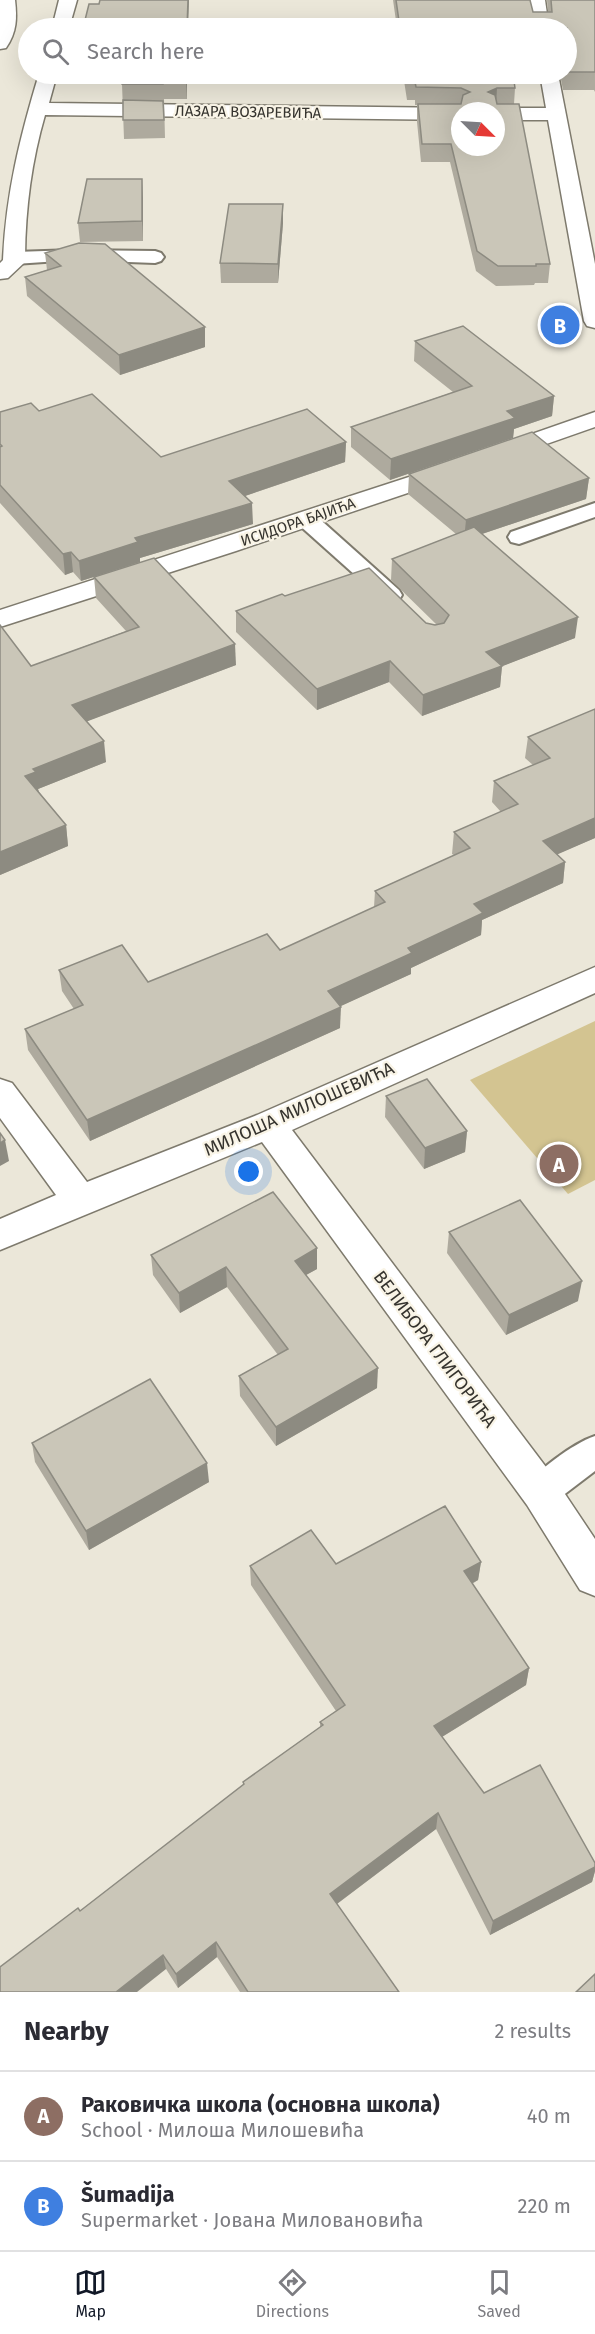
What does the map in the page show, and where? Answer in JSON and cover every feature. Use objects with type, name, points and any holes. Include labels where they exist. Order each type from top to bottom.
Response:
[{"type":"main road","points":[[0,44],[9,22],[6,0]]},
{"type":"main road","points":[[64,18],[68,0]]},
{"type":"main road","points":[[536,0],[539,18]]},
{"type":"main road","points":[[7,266],[28,141],[45,84]]},
{"type":"main road","points":[[551,84],[595,321]]},
{"type":"main road","name":"ЛАЗАРА ВОЗАРЕВИЋА","points":[[37,109],[451,114]]},
{"type":"main road","points":[[505,114],[556,114]]},
{"type":"main road","name":"ИСИДОРА БАЈИЋА","points":[[0,619],[306,519],[595,419]]},
{"type":"main road","name":"МИЛОША МИЛОШЕВИЋА","points":[[0,1235],[80,1200],[269,1125],[595,979]]},
{"type":"main road","points":[[0,1092],[80,1200]]},
{"type":"main road","name":"ВЕЛИБОРА ГЛИГОРИЋА","points":[[269,1125],[541,1492],[595,1576]]},
{"type":"lane","points":[[7,266],[95,255],[155,256]]},
{"type":"lane","points":[[519,537],[595,510]]},
{"type":"lane","points":[[306,519],[376,580],[409,613]]},
{"type":"lane","points":[[541,1492],[595,1451]]},
{"type":"shaded area","points":[[595,1021],[595,1180],[568,1194],[470,1080]]},
{"type":"building","points":[[100,0],[188,0],[187,18],[86,18],[89,4],[99,4]]},
{"type":"building","points":[[396,0],[530,0],[533,12],[552,12],[551,0],[595,0],[595,72],[577,72],[577,18],[399,18]]},
{"type":"building","points":[[415,84],[514,84],[515,88],[497,88],[488,92],[495,95],[497,102],[461,102],[463,95],[470,92],[461,88],[416,87]]},
{"type":"building","points":[[123,100],[163,101],[164,120],[123,120]]},
{"type":"building","points":[[418,104],[451,104],[451,144],[422,144]]},
{"type":"building","points":[[505,104],[519,104],[550,264],[498,266],[477,251],[454,156],[505,156]]},
{"type":"building","points":[[87,179],[142,179],[142,221],[78,223]]},
{"type":"building","points":[[229,204],[283,204],[278,264],[220,263]]},
{"type":"building","points":[[79,243],[105,244],[205,327],[119,355],[25,277],[61,266],[45,253]]},
{"type":"building","points":[[463,326],[554,396],[507,411],[515,418],[391,459],[351,427],[472,386],[415,341]]},
{"type":"building","points":[[92,394],[161,457],[307,409],[346,442],[229,481],[252,503],[135,538],[138,542],[79,561],[71,552],[63,554],[0,485],[0,447],[2,446],[0,444],[0,412],[31,403],[39,411]]},
{"type":"building","points":[[532,432],[589,478],[466,520],[409,474]]},
{"type":"building","points":[[474,527],[578,617],[486,652],[502,666],[423,695],[390,661],[317,689],[236,611],[282,594],[285,596],[369,568],[426,623],[435,625],[444,623],[449,615],[392,559]]},
{"type":"building","points":[[154,558],[235,644],[72,705],[104,741],[33,769],[36,772],[25,776],[66,825],[0,852],[0,625],[31,666],[139,627],[94,577]]},
{"type":"building","points":[[595,709],[595,818],[543,841],[565,862],[474,904],[483,913],[408,948],[412,953],[328,991],[341,1007],[87,1120],[25,1029],[83,1005],[59,970],[122,945],[148,982],[267,934],[280,950],[385,902],[375,891],[470,848],[454,832],[518,804],[494,781],[550,758],[528,737]]},
{"type":"building","points":[[427,1079],[467,1131],[425,1148],[386,1096]]},
{"type":"building","points":[[0,1133],[5,1140],[0,1143]]},
{"type":"building","points":[[273,1192],[317,1248],[295,1261],[378,1368],[276,1427],[239,1376],[288,1349],[226,1267],[179,1293],[151,1255]]},
{"type":"building","points":[[520,1200],[582,1281],[509,1315],[449,1232]]},
{"type":"building","points":[[150,1379],[207,1463],[86,1531],[32,1443]]},
{"type":"building","points":[[445,1506],[481,1562],[464,1571],[529,1668],[434,1726],[484,1793],[540,1765],[595,1863],[595,1867],[493,1921],[438,1813],[330,1894],[399,1992],[248,1992],[216,1942],[176,1974],[163,1955],[116,1992],[0,1992],[0,1967],[78,1908],[80,1911],[244,1784],[243,1782],[323,1725],[320,1722],[345,1705],[250,1566],[311,1530],[336,1564]]},
{"type":"building","points":[[595,1974],[595,1992],[576,1992]]},
{"type":"place","name":"Šumadija","points":[[560,325]]},
{"type":"place","name":"Раковичка школа (основна школа)","points":[[559,1164]]}]
